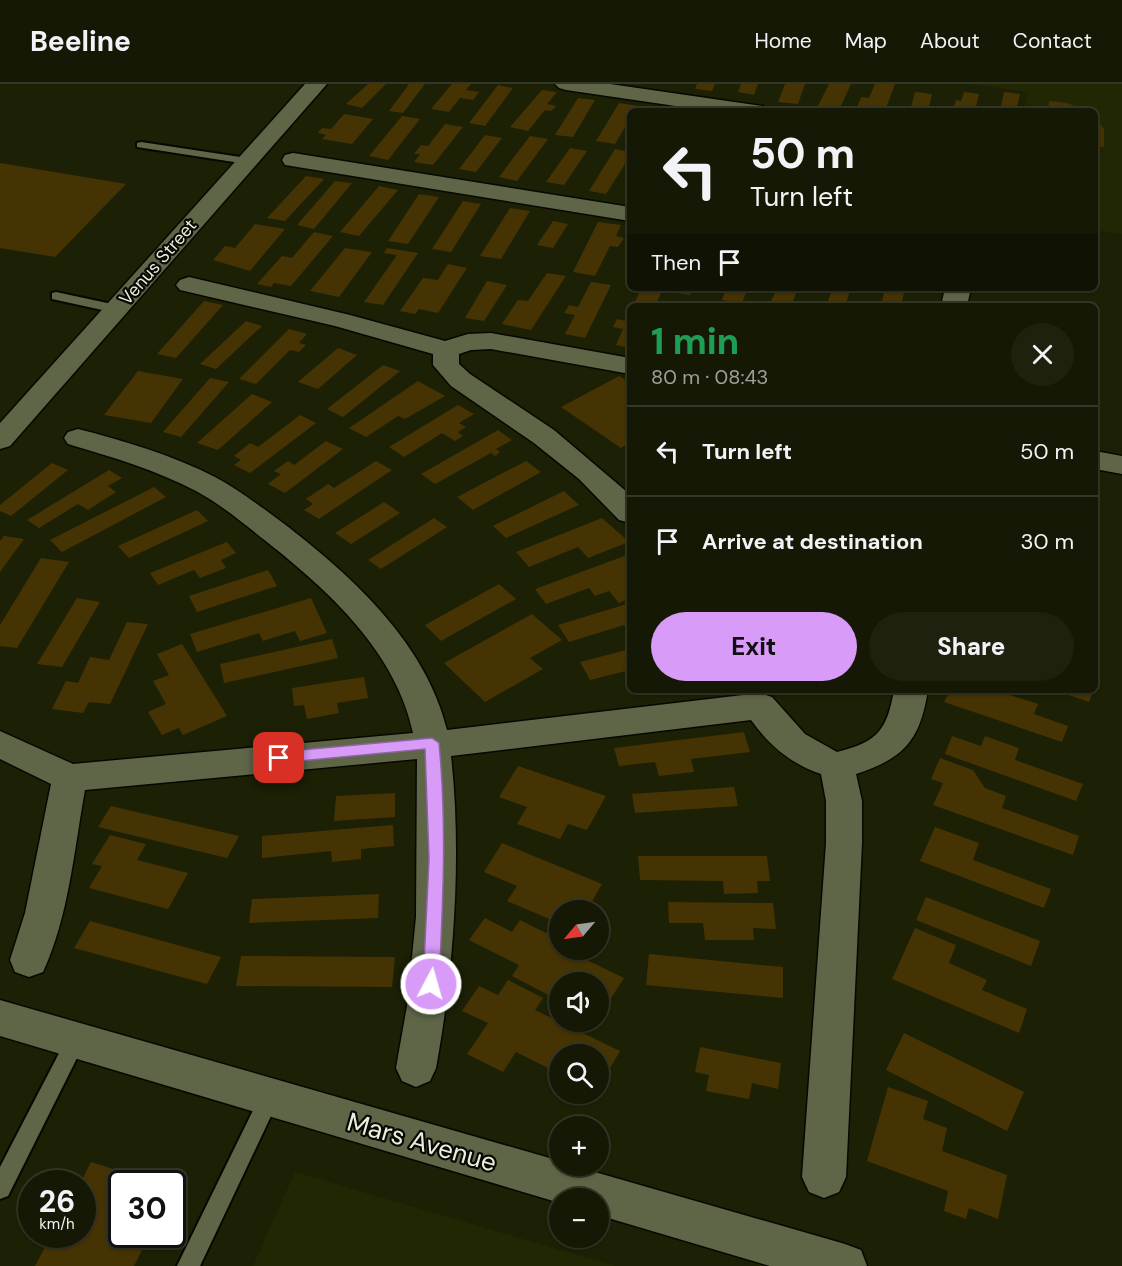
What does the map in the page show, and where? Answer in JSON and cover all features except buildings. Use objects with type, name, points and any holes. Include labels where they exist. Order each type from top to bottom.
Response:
[{"type":"street","name":"Venus Street","points":[[0,440],[316,84]]},
{"type":"street","points":[[566,84],[734,108]]},
{"type":"street","points":[[293,160],[627,214]]},
{"type":"street","points":[[189,285],[341,320],[447,350],[468,342],[491,341],[627,365]]},
{"type":"street","points":[[447,350],[446,365],[459,380],[520,419],[576,462],[627,510]]},
{"type":"street","points":[[78,438],[155,462],[207,485],[317,565],[362,612],[400,663],[421,706],[432,743],[436,785],[434,966],[416,1068]]},
{"type":"street","points":[[1098,461],[1122,465]]},
{"type":"street","points":[[0,744],[70,778],[432,743],[756,698],[783,736],[799,750],[818,760],[837,766],[860,760],[895,737],[904,725],[910,693]]},
{"type":"street","points":[[824,1177],[844,843],[844,801],[837,766]]},
{"type":"street","points":[[29,960],[52,879],[70,778]]},
{"type":"street","name":"Mars Avenue","points":[[0,1018],[845,1266]]},
{"type":"lane","points":[[141,145],[247,161]]},
{"type":"lane","points":[[56,296],[116,309]]},
{"type":"lane","points":[[0,1189],[76,1040]]},
{"type":"lane","points":[[188,1266],[270,1097]]},
{"type":"shaded area","points":[[970,84],[1122,84],[1122,234],[1098,230],[1098,108],[1025,108],[1028,92]]},
{"type":"shaded area","points":[[295,1172],[615,1266],[253,1266]]},
{"type":"route","points":[[279,758],[432,743],[436,785],[437,859],[434,966],[431,984]]}]
